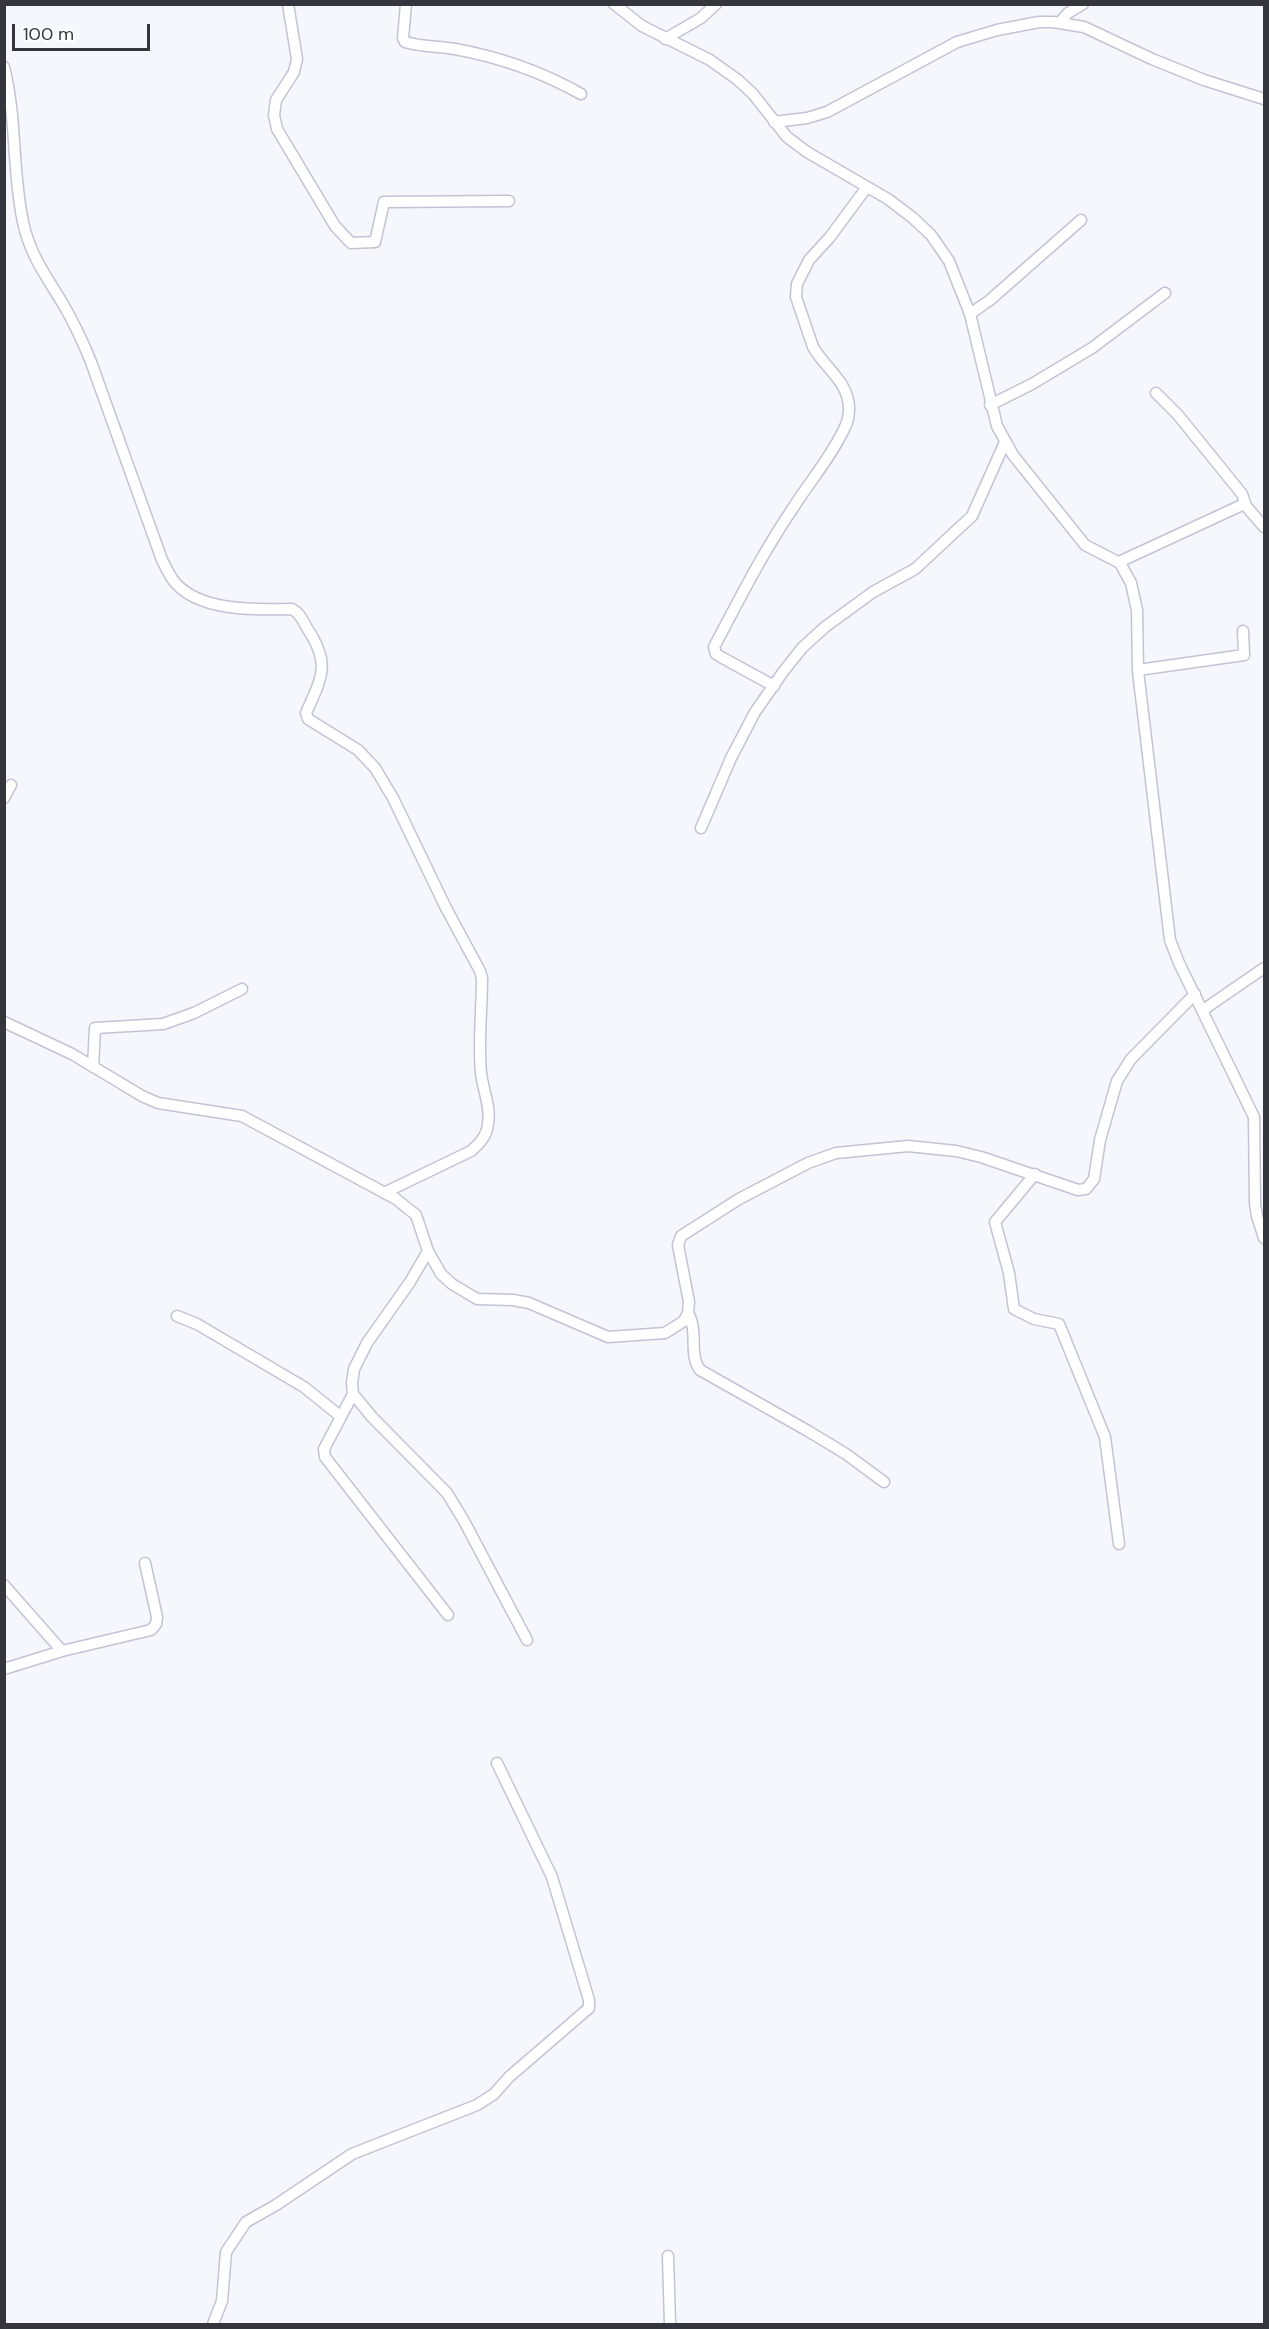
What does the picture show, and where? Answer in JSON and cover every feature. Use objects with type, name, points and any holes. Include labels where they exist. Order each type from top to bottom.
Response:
[{"type":"street","points":[[288,4],[297,59],[294,72],[276,100],[274,115],[277,129],[334,226],[351,243],[375,242],[384,202],[509,201]]},
{"type":"street","points":[[406,4],[405,42],[453,48],[486,56],[546,76],[581,94]]},
{"type":"street","points":[[614,4],[642,26],[710,60],[738,80],[753,94],[787,137],[807,152],[888,199],[913,218],[931,236],[949,261],[970,314],[990,405],[1005,442],[1085,544],[1119,562],[1131,583],[1137,610],[1138,670],[1170,940],[1260,1130],[1255,1204],[1264,1238]]},
{"type":"street","points":[[665,39],[700,18],[716,4]]},
{"type":"street","points":[[1060,22],[1068,13],[1083,4]]},
{"type":"street","points":[[774,122],[807,118],[827,112],[957,42],[1039,22],[1060,22],[1084,27],[1163,64],[1264,99]]},
{"type":"street","points":[[4,68],[23,223],[31,249],[40,271],[63,304],[81,338],[162,560],[174,582],[189,593],[207,601],[222,606],[245,609],[292,609],[297,612],[313,637],[322,659],[322,676],[306,713],[308,719],[358,750],[375,768],[393,798],[446,908],[480,971],[482,978],[479,1035],[481,1073],[489,1114],[487,1130],[480,1143],[471,1151],[384,1193]]},
{"type":"street","points":[[774,686],[716,654],[714,647],[781,527],[827,459],[847,424],[848,398],[835,374],[818,356],[813,347],[796,290],[801,273],[809,260],[830,237],[867,187]]},
{"type":"street","points":[[970,314],[990,300],[1081,220]]},
{"type":"street","points":[[990,405],[1032,384],[1092,348],[1165,293]]},
{"type":"street","points":[[1156,393],[1178,415],[1242,494],[1246,506],[1264,527]]},
{"type":"street","points":[[701,828],[755,712],[802,648],[825,627],[873,592],[915,570],[972,516],[1005,442]]},
{"type":"street","points":[[1119,562],[1242,505],[1246,506]]},
{"type":"street","points":[[1138,670],[1244,655],[1243,631]]},
{"type":"street","points":[[4,798],[11,785]]},
{"type":"street","points":[[1203,1010],[1264,968]]},
{"type":"street","points":[[93,1067],[95,1028],[163,1024],[194,1013],[242,990]]},
{"type":"street","points":[[4,1022],[72,1054],[141,1096],[158,1103],[242,1116],[402,1203],[416,1215],[428,1251],[441,1274],[452,1284],[477,1299],[529,1303],[608,1337],[665,1333],[684,1321],[688,1313],[689,1302],[678,1245],[681,1236],[739,1199],[808,1163],[836,1153],[908,1146],[964,1153],[1035,1174],[1078,1190],[1086,1189],[1094,1179],[1100,1140],[1117,1081],[1131,1059],[1195,994]]},
{"type":"street","points":[[1035,1174],[994,1222],[1009,1273],[1014,1309],[1034,1319],[1059,1324],[1104,1437],[1119,1544]]},
{"type":"street","points":[[428,1251],[410,1282],[367,1342],[354,1369],[353,1394],[372,1417],[447,1493],[527,1640]]},
{"type":"street","points":[[688,1313],[694,1324],[694,1360],[700,1370],[846,1454],[884,1482]]},
{"type":"street","points":[[177,1316],[197,1324],[303,1387],[340,1416]]},
{"type":"street","points":[[353,1394],[324,1449],[325,1457],[448,1615]]},
{"type":"street","points":[[4,1669],[62,1651],[151,1630],[157,1617],[145,1563]]},
{"type":"street","points":[[4,1585],[62,1651]]},
{"type":"street","points":[[213,2325],[222,2301],[226,2252],[246,2222],[276,2205],[352,2154],[477,2105],[494,2094],[509,2077],[589,2008],[589,2000],[552,1877],[497,1763]]},
{"type":"street","points":[[668,2256],[669,2325]]}]
